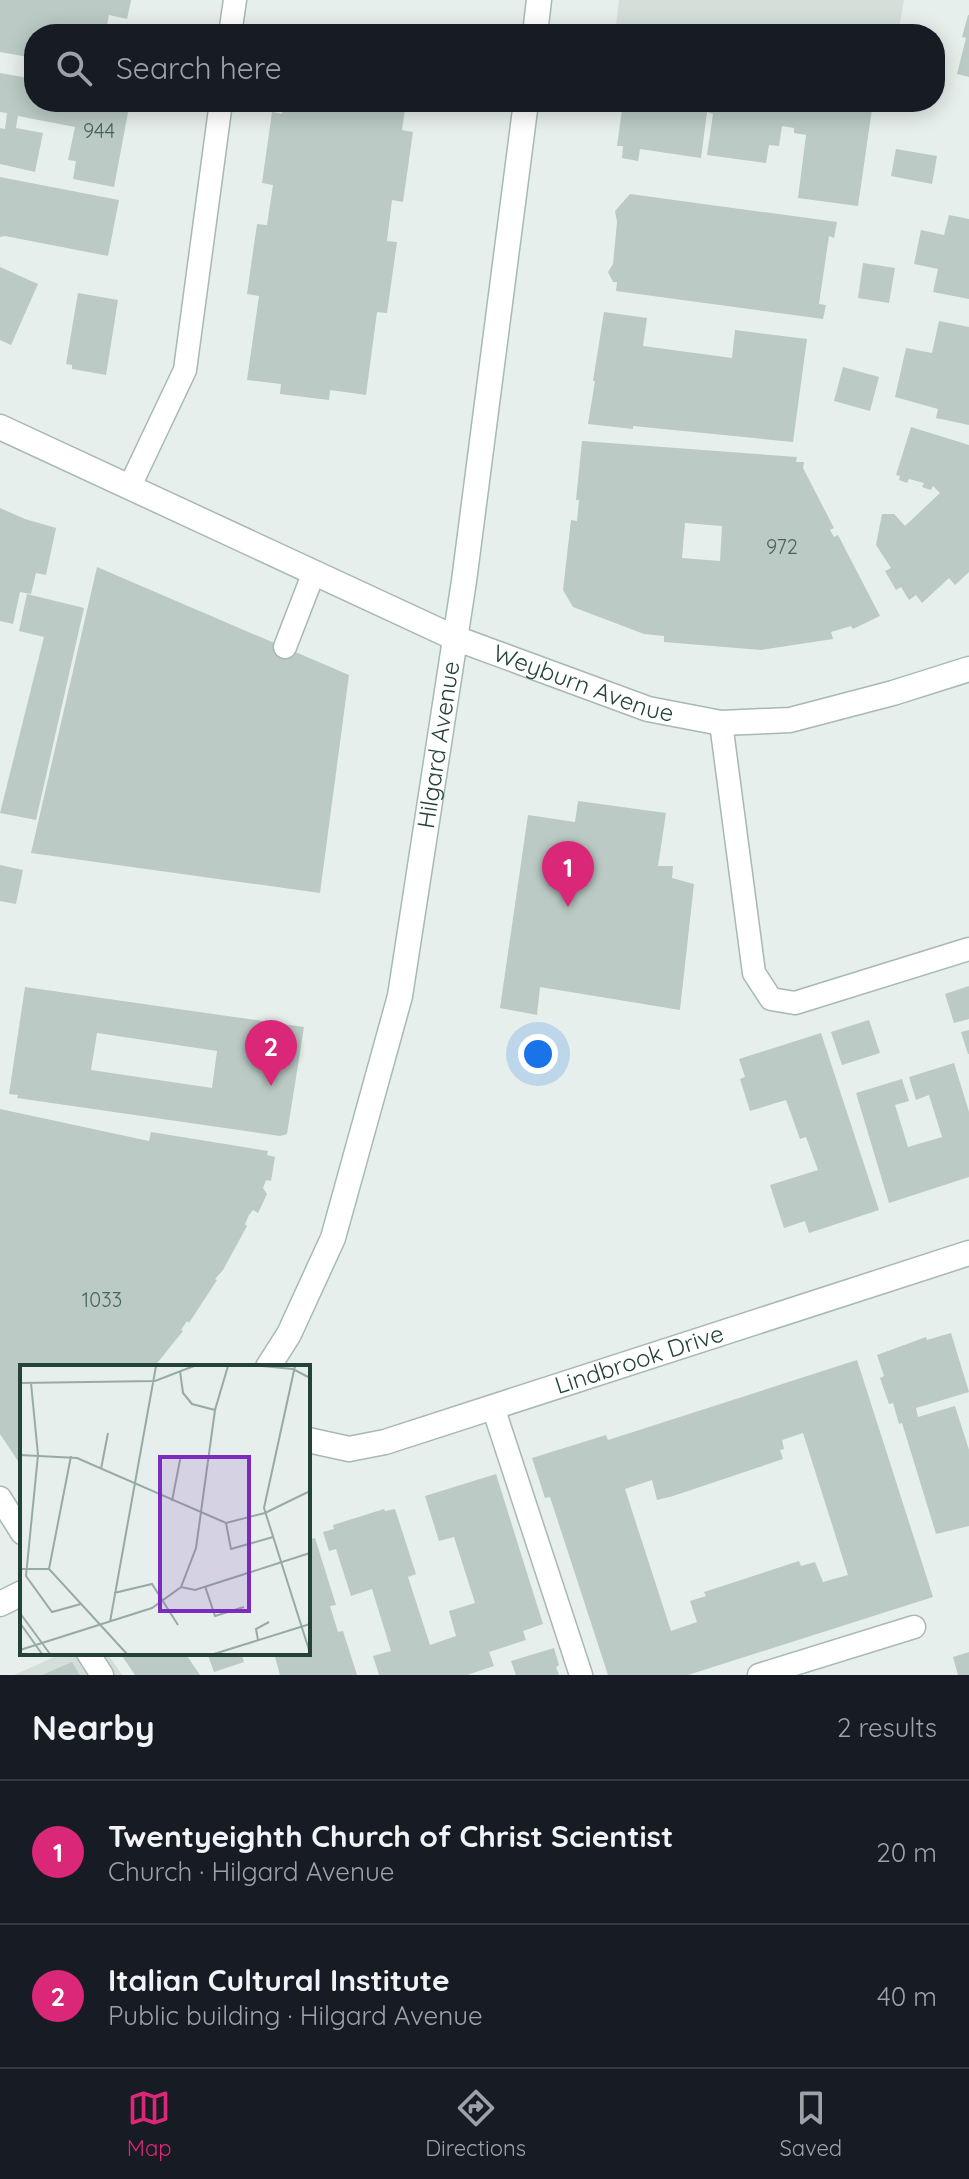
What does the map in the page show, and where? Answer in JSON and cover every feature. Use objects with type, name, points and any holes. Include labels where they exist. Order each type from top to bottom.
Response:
[{"type":"street","points":[[536,24],[539,0]]},
{"type":"street","name":"Hilgard Avenue","points":[[269,1365],[289,1334],[333,1238],[400,996],[455,638],[525,112]]},
{"type":"street","name":"Weyburn Avenue","points":[[0,427],[455,638],[648,709],[721,723],[790,720],[969,669]]},
{"type":"street","name":"Lindbrook Drive","points":[[310,1440],[349,1449],[385,1442],[969,1253]]},
{"type":"street","points":[[0,1604],[20,1594]]},
{"type":"lane","points":[[231,24],[235,0]]},
{"type":"lane","points":[[130,486],[185,370],[220,112]]},
{"type":"lane","points":[[285,647],[314,572]]},
{"type":"lane","points":[[721,723],[754,973],[771,999],[795,1003],[969,949]]},
{"type":"lane","points":[[493,1407],[581,1675]]},
{"type":"lane","points":[[0,1498],[20,1530]]},
{"type":"lane","points":[[759,1675],[914,1627]]},
{"type":"lane","points":[[89,1655],[102,1675]]},
{"type":"shaded area","points":[[619,0],[904,0],[900,24],[616,24]]},
{"type":"shaded area","points":[[59,1655],[108,1655],[122,1675],[14,1675]]},
{"type":"building","points":[[0,0],[131,0],[127,19],[109,15],[107,24],[24,24],[24,56],[0,52]]},
{"type":"building","points":[[969,15],[969,77],[957,74]]},
{"type":"building","points":[[0,73],[24,77],[24,112],[128,112],[114,187],[73,179],[76,161],[68,160],[75,127],[18,116],[16,128],[43,133],[35,172],[0,164],[0,128],[5,129],[7,113],[0,112]]},
{"type":"building","points":[[272,112],[405,112],[402,130],[413,132],[403,202],[392,200],[387,241],[397,242],[387,313],[377,312],[366,395],[330,390],[329,400],[280,394],[281,384],[247,380],[259,296],[247,294],[257,224],[267,225],[273,185],[262,183]]},
{"type":"building","points":[[622,112],[707,112],[701,158],[640,149],[638,161],[622,158],[623,146],[617,146]]},
{"type":"building","points":[[707,112],[872,112],[858,206],[798,198],[806,135],[794,133],[794,128],[782,126],[779,146],[769,145],[766,163],[707,155],[713,114]]},
{"type":"building","points":[[896,149],[937,156],[932,184],[891,176]]},
{"type":"building","points":[[0,177],[119,200],[108,256],[0,237]]},
{"type":"building","points":[[630,194],[837,222],[834,238],[829,236],[819,304],[826,305],[823,319],[616,291],[617,282],[613,282],[608,272],[613,264],[617,222],[615,211]]},
{"type":"building","points":[[949,215],[969,219],[969,299],[933,292],[938,269],[914,264],[921,230],[944,235]]},
{"type":"building","points":[[863,263],[895,268],[889,303],[858,298]]},
{"type":"building","points":[[0,267],[38,284],[11,345],[0,340]]},
{"type":"building","points":[[78,293],[118,300],[106,375],[72,369],[72,365],[66,364]]},
{"type":"building","points":[[604,312],[647,318],[643,346],[732,358],[735,330],[807,339],[793,442],[588,424]]},
{"type":"building","points":[[939,321],[969,327],[969,425],[936,418],[938,409],[895,397],[906,348],[932,353]]},
{"type":"building","points":[[843,367],[879,377],[870,411],[834,401]]},
{"type":"building","points":[[911,427],[969,445],[969,572],[955,585],[949,578],[922,603],[916,595],[909,600],[901,587],[896,590],[885,571],[891,568],[876,545],[882,514],[894,514],[905,526],[940,493],[933,486],[931,490],[922,487],[924,483],[909,479],[907,483],[896,475]]},
{"type":"building","points":[[582,441],[797,457],[796,462],[804,462],[803,468],[834,528],[830,530],[834,537],[838,535],[880,616],[853,629],[851,626],[831,632],[833,639],[761,650],[664,642],[664,636],[644,634],[573,607],[563,590],[571,520],[577,521],[579,500],[576,500]],"holes":[[[685,523],[722,526],[720,561],[682,558]]]},
{"type":"building","points":[[0,508],[56,528],[46,575],[36,573],[31,594],[20,592],[13,624],[0,621]]},
{"type":"building","points":[[97,567],[349,675],[320,893],[31,853]]},
{"type":"building","points":[[27,594],[84,608],[36,820],[0,813],[44,637],[19,631]]},
{"type":"building","points":[[578,801],[666,813],[658,866],[673,866],[672,878],[694,884],[680,1010],[540,987],[537,1015],[500,1008],[528,815],[575,822]]},
{"type":"building","points":[[0,865],[23,870],[16,904],[0,901]]},
{"type":"building","points":[[969,986],[969,1019],[954,1023],[945,994]]},
{"type":"building","points":[[25,987],[304,1027],[287,1134],[280,1136],[17,1098],[18,1095],[9,1094]],"holes":[[[97,1033],[217,1051],[212,1088],[91,1070]]]},
{"type":"building","points":[[869,1020],[880,1053],[842,1065],[831,1032]]},
{"type":"building","points":[[969,1030],[969,1054],[968,1054],[961,1032]]},
{"type":"building","points":[[821,1033],[879,1210],[809,1233],[805,1221],[784,1228],[770,1185],[818,1170],[806,1137],[800,1139],[786,1100],[750,1111],[740,1079],[745,1077],[739,1059]]},
{"type":"building","points":[[954,1063],[969,1112],[969,1177],[889,1203],[856,1093],[902,1079],[909,1101],[895,1105],[908,1147],[942,1137],[929,1095],[916,1100],[909,1077]]},
{"type":"building","points":[[0,1109],[149,1141],[151,1132],[268,1151],[267,1155],[275,1157],[271,1181],[266,1180],[263,1188],[267,1194],[258,1213],[253,1210],[249,1215],[247,1226],[217,1280],[189,1323],[187,1321],[183,1331],[156,1365],[20,1365],[20,1464],[0,1434]]},
{"type":"building","points":[[951,1333],[969,1392],[916,1408],[918,1417],[955,1406],[969,1450],[969,1526],[936,1534],[902,1423],[899,1424],[893,1403],[889,1404],[880,1378],[884,1376],[877,1355],[926,1337],[927,1340]]},
{"type":"building","points":[[857,1360],[933,1597],[688,1675],[608,1675],[550,1497],[545,1498],[532,1458],[606,1435],[608,1440]],"holes":[[[803,1433],[848,1575],[823,1582],[815,1562],[801,1566],[799,1561],[704,1592],[706,1596],[690,1601],[697,1622],[671,1631],[625,1489],[652,1480],[657,1500],[673,1496],[783,1459],[780,1450],[784,1449],[782,1440]]]},
{"type":"building","points":[[496,1474],[543,1624],[523,1631],[526,1640],[489,1652],[494,1666],[467,1675],[379,1675],[373,1656],[391,1651],[372,1589],[351,1596],[336,1549],[329,1551],[323,1532],[334,1529],[333,1525],[384,1509],[395,1509],[416,1574],[408,1577],[430,1645],[456,1636],[449,1611],[475,1603],[454,1537],[439,1541],[425,1496]]},
{"type":"building","points":[[310,1536],[315,1538],[336,1605],[330,1606],[338,1632],[343,1631],[357,1675],[280,1675],[275,1655],[310,1655]]},
{"type":"building","points":[[554,1648],[559,1675],[516,1675],[511,1661]]},
{"type":"building","points":[[969,1652],[969,1675],[958,1675],[953,1657]]},
{"type":"building","points":[[121,1655],[186,1655],[200,1675],[135,1675]]},
{"type":"building","points":[[208,1655],[242,1655],[244,1662],[214,1672]]},
{"type":"building","points":[[72,1662],[80,1675],[42,1675]]},
{"type":"place","name":"Twentyeighth Church of Christ Scientist","points":[[568,907]]},
{"type":"place","name":"Italian Cultural Institute","points":[[271,1086]]}]
